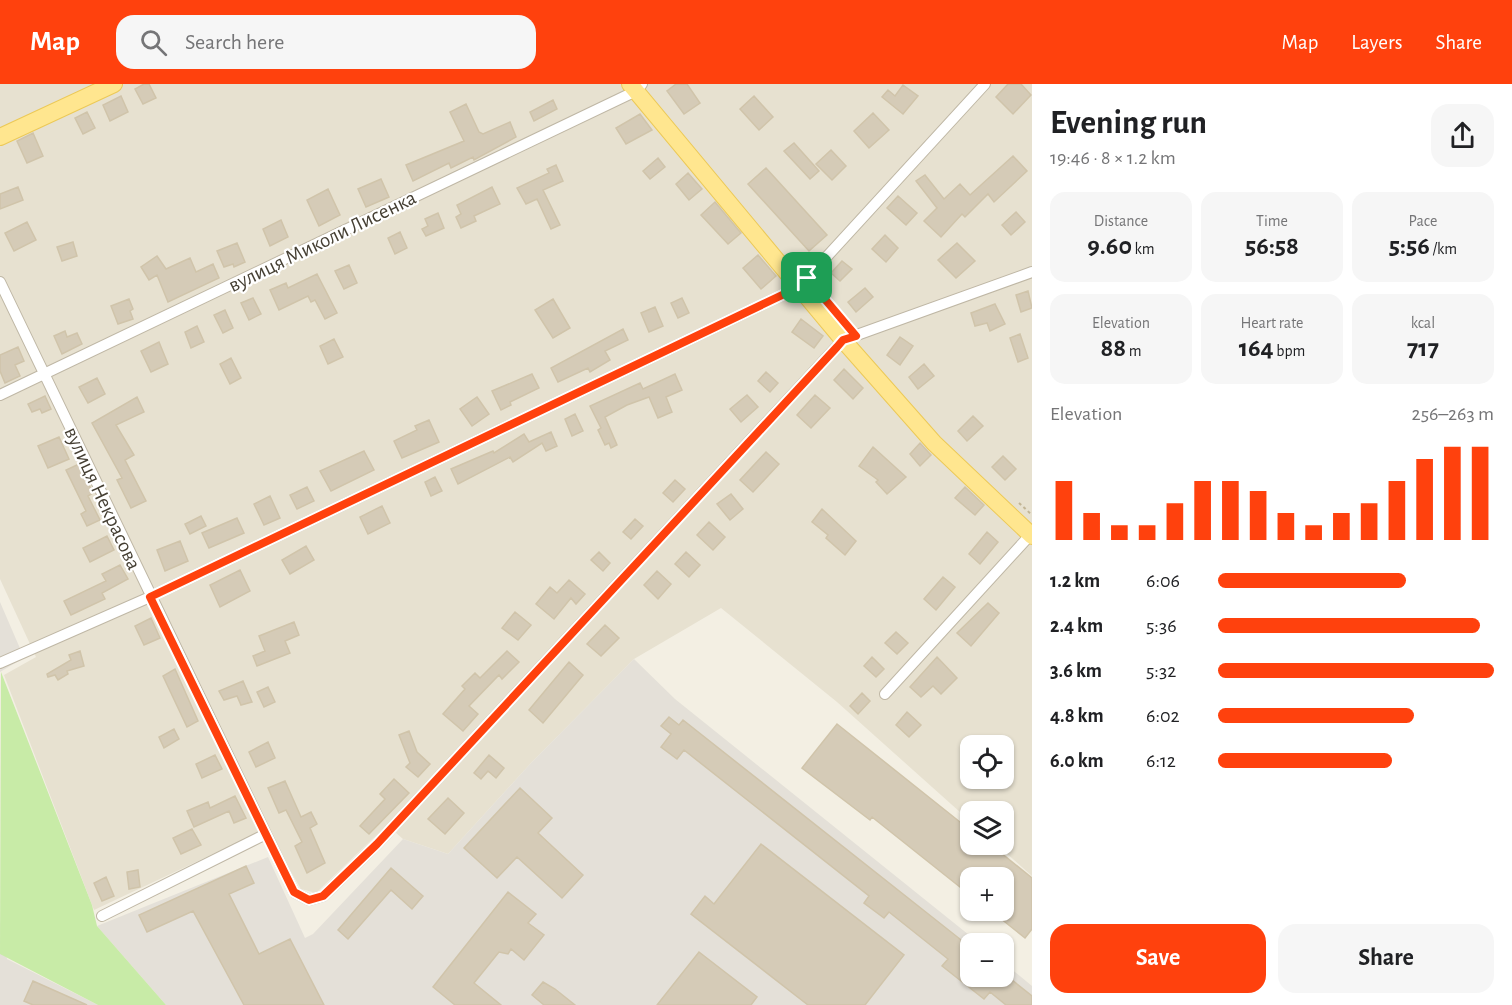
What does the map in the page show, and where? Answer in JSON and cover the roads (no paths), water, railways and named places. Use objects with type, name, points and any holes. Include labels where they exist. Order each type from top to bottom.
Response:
[{"type":"main road","points":[[0,137],[114,84]]},
{"type":"main road","points":[[636,86],[843,340],[934,442],[1031,534]]},
{"type":"street","points":[[0,663],[150,597],[799,287],[985,84]]},
{"type":"street","name":"вулиця Миколи Лисенка","points":[[0,395],[636,86]]},
{"type":"street","points":[[843,340],[1032,272]]},
{"type":"street","name":"вулиця Некрасова","points":[[0,282],[294,892],[309,900],[323,896],[377,844],[843,340]]},
{"type":"street","points":[[885,693],[1031,534]]},
{"type":"street","points":[[102,916],[266,834]]}]
